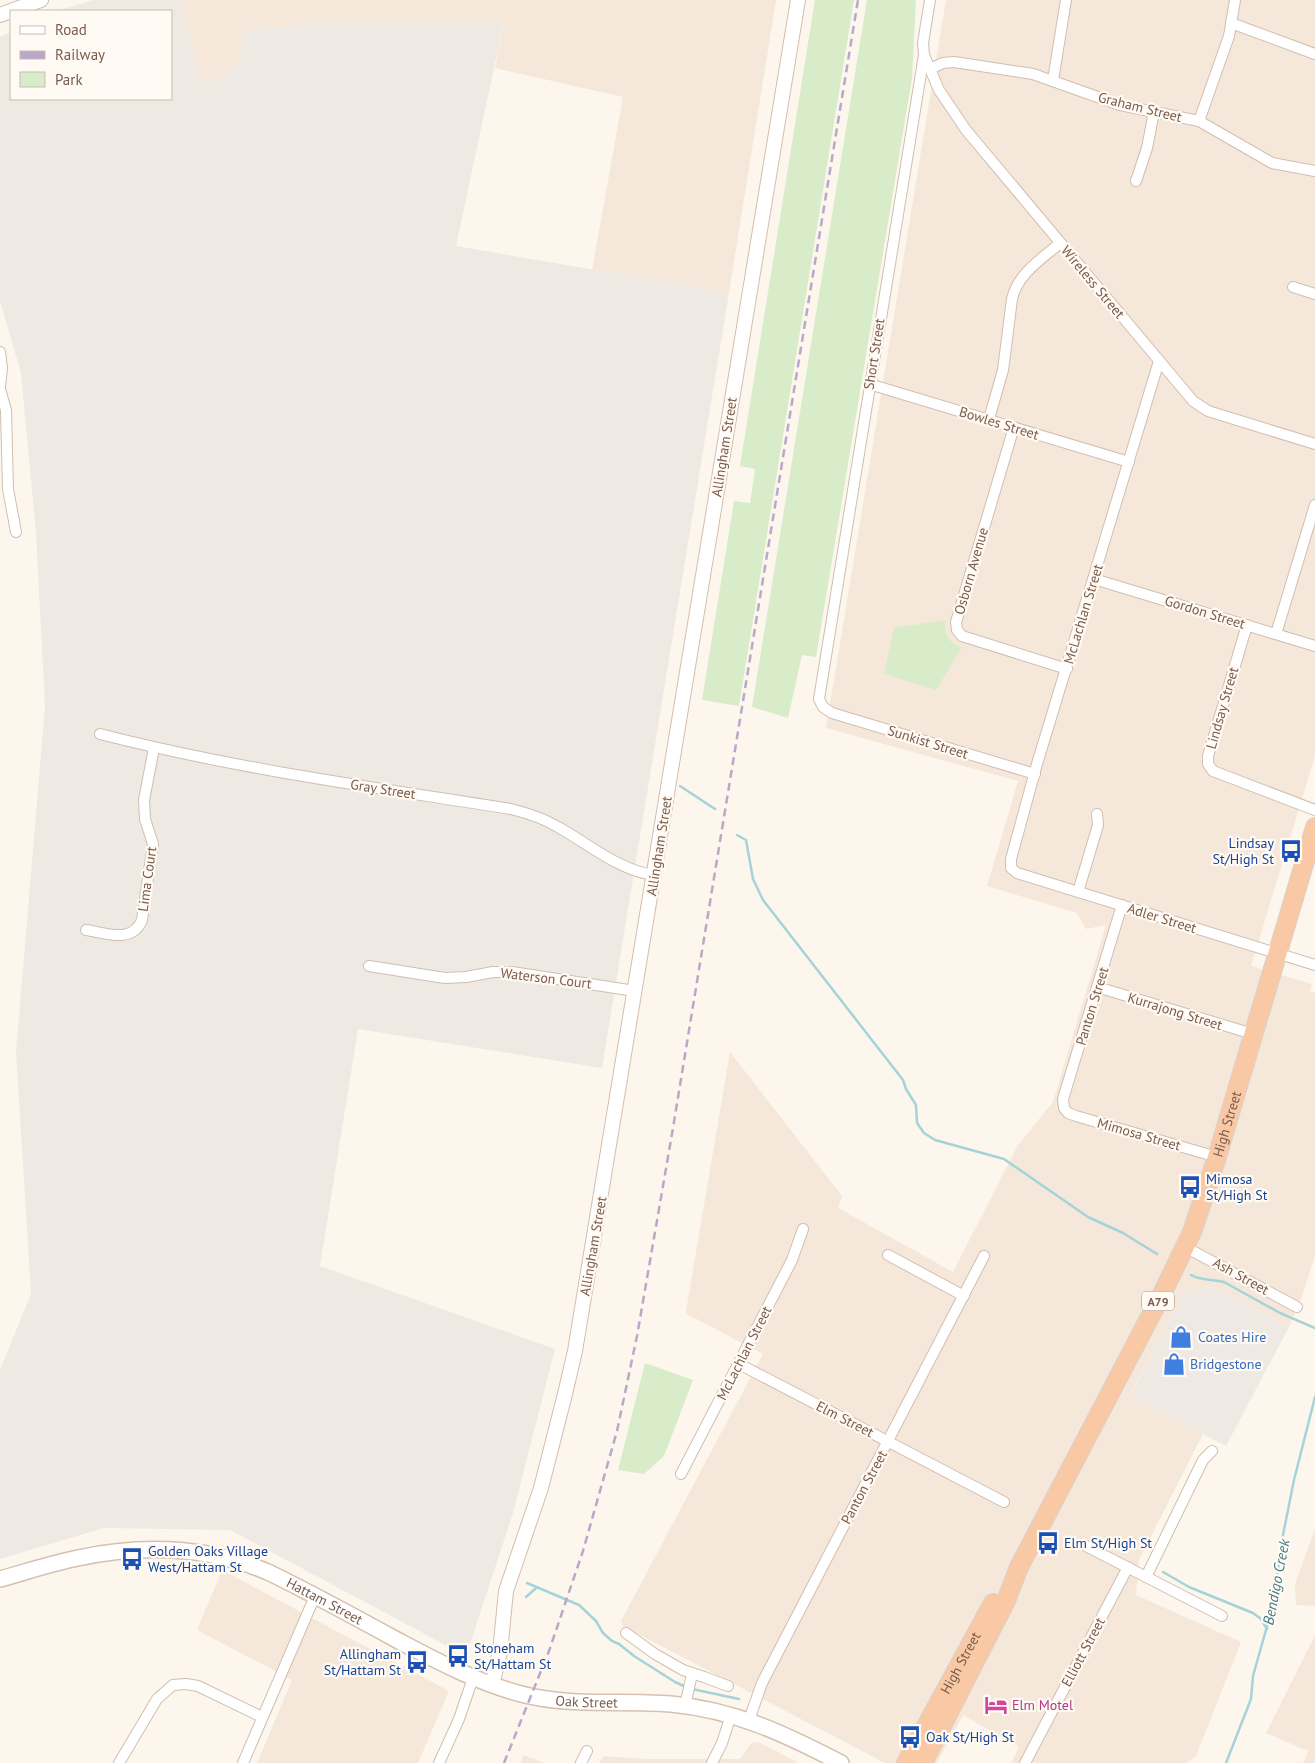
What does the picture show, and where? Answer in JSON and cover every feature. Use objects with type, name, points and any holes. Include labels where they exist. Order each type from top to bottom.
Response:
[{"type":"highway","name":"High Street","points":[[923,1763],[1006,1601],[1019,1567],[1185,1247],[1217,1156],[1315,827]]},
{"type":"highway","name":"High Street","points":[[906,1763],[981,1624],[999,1594],[1019,1567]]},
{"type":"main road","name":"Hattam Street","points":[[0,1579],[76,1558],[100,1554],[148,1550],[213,1554],[242,1562],[270,1573],[446,1666],[492,1685]]},
{"type":"main road","name":"Oak Street","points":[[492,1685],[532,1696],[556,1700],[685,1706],[731,1715],[749,1720],[799,1741],[841,1763]]},
{"type":"street","points":[[14,10],[41,0]]},
{"type":"street","name":"Allingham Street","points":[[492,1685],[500,1652],[506,1591],[541,1488],[572,1364],[798,0]]},
{"type":"street","name":"Short Street","points":[[823,707],[819,695],[924,55],[923,43],[929,0]]},
{"type":"street","points":[[1053,80],[1066,0]]},
{"type":"street","points":[[1199,122],[1226,46],[1235,0]]},
{"type":"street","points":[[1231,23],[1315,54]]},
{"type":"street","name":"Wireless Street","points":[[924,55],[941,93],[966,130],[1193,401],[1208,411],[1315,444]]},
{"type":"street","name":"Graham Street","points":[[930,69],[943,63],[954,62],[1033,74],[1120,105],[1199,122],[1272,163],[1315,171]]},
{"type":"street","points":[[1136,181],[1147,148],[1154,112]]},
{"type":"street","points":[[989,419],[1003,370],[1015,287],[1023,275],[1060,243]]},
{"type":"street","points":[[1293,287],[1315,294]]},
{"type":"street","points":[[0,352],[2,368],[0,388],[7,417],[8,489],[16,532]]},
{"type":"street","name":"McLachlan Street","points":[[1011,868],[1011,859],[1035,774],[1159,361]]},
{"type":"street","name":"Bowles Street","points":[[870,384],[1129,462]]},
{"type":"street","name":"Osborn Avenue","points":[[1014,427],[956,622],[956,630],[962,636],[1067,669]]},
{"type":"street","points":[[1276,634],[1315,505]]},
{"type":"street","name":"Gordon Street","points":[[1094,579],[1315,646]]},
{"type":"street","name":"Lindsay Street","points":[[1247,625],[1208,756],[1208,764],[1214,771],[1315,810]]},
{"type":"street","name":"Sunkist Street","points":[[823,707],[838,715],[1035,774]]},
{"type":"street","name":"Gray Street","points":[[100,734],[154,748],[258,769],[511,809],[526,813],[556,826],[624,866],[654,875]]},
{"type":"street","name":"Lima Court","points":[[86,930],[121,936],[134,932],[142,920],[153,844],[145,819],[144,800],[154,748]]},
{"type":"street","points":[[1078,892],[1098,825],[1097,814]]},
{"type":"street","name":"Adler Street","points":[[1011,868],[1017,873],[1315,965]]},
{"type":"street","name":"Panton Street","points":[[1064,1108],[1063,1099],[1122,905]]},
{"type":"street","name":"Waterson Court","points":[[369,966],[445,978],[466,978],[493,972],[512,972],[635,991]]},
{"type":"street","name":"Kurrajong Street","points":[[1097,987],[1253,1034]]},
{"type":"street","name":"Mimosa Street","points":[[1064,1108],[1068,1113],[1076,1116],[1217,1156]]},
{"type":"street","name":"McLachlan Street","points":[[681,1474],[792,1260],[803,1229]]},
{"type":"street","name":"Ash Street","points":[[1185,1247],[1297,1307]]},
{"type":"street","points":[[888,1255],[964,1296]]},
{"type":"street","name":"Panton Street","points":[[749,1720],[762,1683],[984,1256]]},
{"type":"street","name":"Elm Street","points":[[739,1364],[1004,1502]]},
{"type":"street","points":[[1146,1577],[1203,1460],[1212,1451]]},
{"type":"street","points":[[1086,1546],[1222,1616]]},
{"type":"street","name":"Elliott Street","points":[[1025,1763],[1128,1567]]},
{"type":"street","points":[[243,1763],[315,1596]]},
{"type":"street","points":[[626,1633],[655,1654],[692,1674],[728,1686]]},
{"type":"street","points":[[685,1706],[692,1674]]},
{"type":"street","points":[[439,1763],[459,1719],[472,1678]]},
{"type":"street","points":[[119,1763],[157,1699],[173,1685],[186,1684],[198,1686],[262,1717]]},
{"type":"street","points":[[712,1763],[722,1743],[731,1715]]},
{"type":"street","points":[[581,1763],[587,1751]]},
{"type":"shaded area","points":[[94,0],[179,0],[202,87],[240,63],[242,31],[344,21],[504,21],[456,246],[729,293],[602,1068],[358,1029],[320,1266],[555,1349],[513,1513],[470,1644],[455,1650],[230,1530],[104,1528],[0,1559],[0,1370],[31,1294],[16,1052],[45,706],[36,534],[21,373],[0,301],[0,37],[10,32],[10,100],[172,100],[172,10],[59,10]]},
{"type":"shaded area","points":[[179,0],[776,0],[729,293],[592,270],[623,97],[495,68],[504,21],[344,21],[243,31],[240,63],[201,88]]},
{"type":"shaded area","points":[[946,0],[1315,0],[1315,756],[1251,966],[1312,984],[1310,991],[1315,993],[1315,1256],[1301,1299],[1289,1327],[1213,1287],[1185,1291],[1130,1395],[1203,1434],[1139,1560],[1136,1595],[1241,1642],[1196,1756],[1187,1763],[1011,1763],[1019,1747],[963,1715],[937,1763],[885,1763],[623,1626],[621,1621],[763,1354],[687,1314],[686,1311],[730,1052],[842,1196],[838,1208],[953,1272],[1018,1145],[1053,1102],[1106,925],[1086,929],[1077,913],[987,886],[1018,781],[826,728]]},
{"type":"shaded area","points":[[1213,1287],[1289,1327],[1226,1446],[1130,1396],[1185,1291]]},
{"type":"shaded area","points":[[1315,1529],[1315,1606],[1296,1605],[1295,1584]]},
{"type":"shaded area","points":[[222,1570],[449,1691],[418,1763],[257,1763],[292,1680],[197,1630]]},
{"type":"shaded area","points":[[1315,1635],[1315,1763],[1303,1763],[1308,1751],[1266,1733]]},
{"type":"shaded area","points":[[759,1742],[798,1763],[599,1763],[604,1756],[646,1759],[740,1759],[751,1743]]},
{"type":"shaded area","points":[[524,1755],[544,1763],[520,1763]]},
{"type":"green space","points":[[815,0],[854,0],[739,706],[702,700],[734,501],[750,503],[755,469],[740,466]]},
{"type":"green space","points":[[867,0],[916,0],[912,78],[816,657],[802,655],[788,718],[752,707]]},
{"type":"green space","points":[[945,620],[948,638],[953,643],[962,647],[936,690],[884,674],[894,628]]},
{"type":"green space","points":[[645,1363],[693,1380],[664,1456],[644,1474],[618,1470]]},
{"type":"waterway","points":[[680,786],[715,809]]},
{"type":"waterway","points":[[737,835],[746,840],[753,879],[763,900],[903,1080],[916,1105],[917,1123],[924,1133],[935,1140],[1004,1159],[1088,1217],[1123,1233],[1157,1254]]},
{"type":"waterway","points":[[1191,1275],[1224,1282],[1280,1313],[1315,1328]]},
{"type":"waterway","name":"Bendigo Creek","points":[[1226,1763],[1251,1699],[1253,1676],[1275,1598],[1281,1545],[1294,1480],[1315,1397]]},
{"type":"waterway","points":[[1163,1572],[1189,1587],[1253,1613],[1261,1619],[1267,1629]]},
{"type":"waterway","points":[[527,1583],[579,1605],[596,1621],[603,1633],[612,1641],[675,1682],[686,1687]]},
{"type":"waterway","points":[[526,1597],[536,1588]]},
{"type":"waterway","points":[[692,1689],[739,1699]]},
{"type":"railway","points":[[504,1763],[549,1651],[583,1551],[617,1431],[637,1336],[672,1134],[858,0]]},
{"type":"place","name":"Lindsay St/High St","points":[[1291,851]]},
{"type":"place","name":"Mimosa St/High St","points":[[1190,1187]]},
{"type":"place","name":"Coates Hire","points":[[1181,1337]]},
{"type":"place","name":"Bridgestone","points":[[1174,1364]]},
{"type":"place","name":"Elm St/High St","points":[[1048,1543]]},
{"type":"place","name":"Golden Oaks Village West/Hattam St","points":[[132,1559]]},
{"type":"place","name":"Stoneham St/Hattam St","points":[[458,1656]]},
{"type":"place","name":"Allingham St/Hattam St","points":[[417,1662]]},
{"type":"place","name":"Elm Motel","points":[[996,1705]]},
{"type":"place","name":"Oak St/High St","points":[[910,1737]]}]
